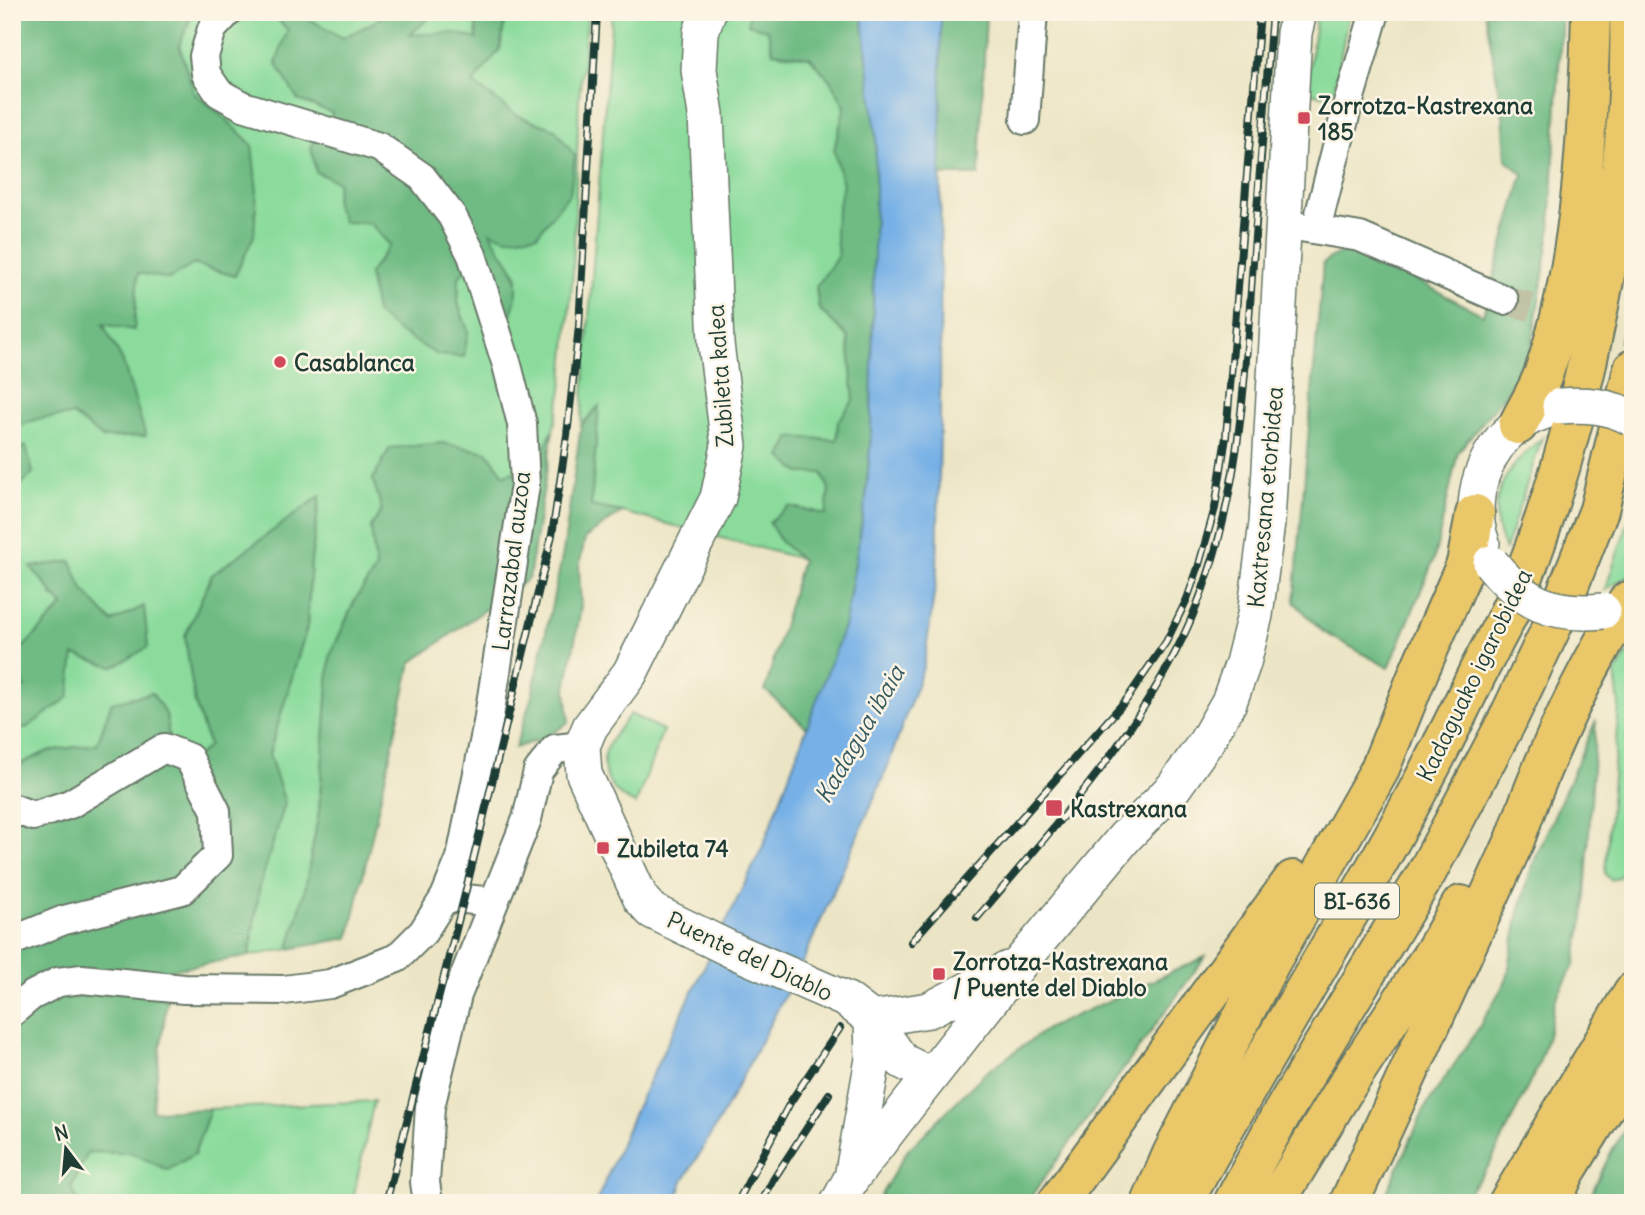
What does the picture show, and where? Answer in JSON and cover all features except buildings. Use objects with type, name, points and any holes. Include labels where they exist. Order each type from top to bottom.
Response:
[{"type":"highway","points":[[1518,425],[1544,374],[1563,304],[1586,138],[1591,12]]},
{"type":"highway","name":"Kadaguako igarobidea","points":[[1183,1203],[1255,1074],[1342,928],[1435,760],[1518,592],[1555,489],[1577,406],[1605,278],[1618,205],[1625,142],[1629,12]]},
{"type":"highway","name":"Kadaguako igarobidea","points":[[1233,1203],[1278,1120],[1426,874],[1512,712],[1557,616],[1599,510],[1633,369]]},
{"type":"highway","points":[[1151,1203],[1172,1154],[1270,963],[1379,771],[1466,564],[1475,514]]},
{"type":"highway","points":[[1349,1203],[1515,840],[1563,717],[1621,603]]},
{"type":"highway","points":[[1056,1203],[1303,866],[1391,701],[1420,669]]},
{"type":"highway","points":[[1275,1203],[1347,1085],[1434,952],[1503,831],[1531,794]]},
{"type":"highway","points":[[1508,1203],[1633,992]]},
{"type":"highway","points":[[1551,1203],[1565,1173],[1633,1061]]},
{"type":"street","name":"Larrazabal auzoa","points":[[12,1012],[31,996],[58,982],[82,979],[184,989],[284,990],[330,984],[397,958],[423,932],[445,897],[461,858],[488,723],[525,485],[522,424],[507,365],[472,255],[452,216],[422,177],[379,147],[243,106],[219,93],[206,74],[204,56],[212,29],[228,12]]},
{"type":"street","name":"Zubileta kalea","points":[[582,746],[590,727],[630,673],[718,498],[729,446],[716,344],[706,114],[699,70],[702,32],[708,12]]},
{"type":"street","points":[[1025,120],[1033,12]]},
{"type":"street","name":"Kaxtresana etorbidea","points":[[845,1191],[930,1075],[1021,962],[1125,837],[1174,786],[1206,742],[1229,702],[1255,615],[1267,523],[1295,217],[1294,33],[1299,12]]},
{"type":"street","points":[[1375,12],[1348,104],[1295,217],[1360,237],[1504,300]]},
{"type":"street","points":[[1621,603],[1578,613],[1552,609],[1528,599],[1507,583],[1490,563],[1480,539],[1475,514],[1477,488],[1485,464],[1499,443],[1518,425],[1538,413],[1560,406],[1583,404],[1605,407],[1633,419]]},
{"type":"street","points":[[428,1203],[425,1182],[430,1107],[457,995],[527,819],[538,771],[555,749],[582,746]]},
{"type":"street","name":"Puente del Diablo","points":[[582,746],[584,774],[641,899],[652,911],[860,1009]]},
{"type":"street","points":[[12,808],[33,816],[70,804],[164,748],[189,758],[216,811],[218,855],[182,890],[64,920],[12,941]]},
{"type":"street","points":[[445,897],[494,902]]},
{"type":"street","points":[[860,1009],[929,1010],[1021,962]]},
{"type":"street","points":[[860,1009],[902,1061],[930,1075]]},
{"type":"street","points":[[845,1191],[873,1059],[860,1009]]},
{"type":"green space","points":[[12,12],[193,12],[179,45],[194,93],[252,145],[257,191],[254,236],[235,276],[194,264],[169,279],[138,273],[134,330],[103,324],[123,362],[146,436],[103,438],[73,415],[37,419],[12,429]]},
{"type":"green space","points":[[193,12],[271,12],[288,30],[282,45],[290,86],[298,100],[333,113],[311,147],[338,182],[335,203],[370,223],[390,245],[369,274],[468,331],[458,303],[459,277],[479,251],[486,281],[510,317],[518,276],[490,232],[537,234],[553,213],[555,129],[516,115],[472,83],[500,49],[504,25],[515,12],[588,12],[579,99],[573,273],[562,390],[553,431],[533,467],[504,475],[487,452],[390,448],[373,479],[382,510],[371,527],[376,569],[355,600],[330,656],[319,811],[305,890],[289,949],[249,956],[260,885],[285,803],[269,754],[307,627],[311,559],[320,497],[212,575],[185,636],[195,703],[209,746],[173,777],[166,714],[112,702],[97,744],[48,751],[12,768],[12,733],[29,726],[74,655],[112,622],[83,590],[71,561],[51,594],[63,606],[43,628],[25,688],[12,690],[12,493],[33,473],[26,447],[12,453],[12,429],[37,419],[73,415],[103,438],[123,362],[102,323],[138,272],[169,279],[194,264],[235,276],[228,121],[194,93],[179,45]]},
{"type":"green space","points":[[306,12],[387,12],[343,38],[309,19]]},
{"type":"green space","points":[[306,12],[309,19],[343,38],[387,12],[422,12],[428,19],[410,35],[455,33],[477,39],[475,12],[515,12],[504,25],[500,49],[473,83],[516,115],[555,129],[575,156],[570,193],[537,235],[507,238],[490,232],[517,281],[515,303],[509,318],[486,281],[478,252],[459,277],[458,303],[468,331],[464,357],[438,355],[399,332],[376,313],[369,274],[390,245],[370,223],[343,222],[335,203],[338,182],[316,172],[311,147],[333,113],[298,100],[276,63],[288,30],[271,13]]},
{"type":"green space","points":[[422,12],[475,12],[477,39],[455,33],[409,35],[427,19]]},
{"type":"green space","points":[[612,12],[749,12],[749,24],[768,30],[773,52],[809,57],[830,80],[845,106],[834,150],[843,184],[835,226],[838,256],[816,288],[819,309],[848,337],[854,400],[838,421],[837,440],[819,438],[822,473],[829,489],[826,515],[811,510],[781,542],[802,559],[591,506],[598,407],[581,425]]},
{"type":"green space","points":[[749,12],[862,12],[876,136],[871,433],[866,498],[845,624],[807,728],[765,690],[802,560],[781,542],[769,522],[789,506],[826,515],[829,489],[822,473],[800,473],[781,457],[791,437],[837,440],[838,421],[854,400],[848,337],[819,308],[816,287],[838,256],[835,226],[843,184],[834,150],[845,106],[830,80],[810,57],[773,52],[768,30],[748,24]]},
{"type":"green space","points":[[941,12],[986,12],[979,175],[939,175]]},
{"type":"green space","points":[[1317,12],[1349,12],[1333,96],[1306,93]]},
{"type":"green space","points":[[1485,12],[1562,12],[1550,232],[1531,350],[1512,386],[1458,452],[1434,559],[1389,668],[1322,631],[1294,602],[1323,264],[1333,256],[1343,253],[1366,254],[1483,315],[1523,174],[1506,159],[1503,114]]},
{"type":"green space","points":[[599,406],[591,506],[622,512],[585,538],[579,567],[581,608],[566,689],[569,722],[547,737],[515,748],[532,696],[563,553],[581,426]]},
{"type":"green space","points":[[553,431],[529,578],[411,663],[349,938],[289,949],[305,890],[319,811],[330,656],[355,600],[376,569],[371,527],[382,510],[373,479],[390,448],[442,443],[487,452],[504,475],[533,467]]},
{"type":"green space","points":[[1542,438],[1505,550],[1496,516],[1501,488],[1507,475]]},
{"type":"green space","points":[[26,446],[33,473],[12,493],[12,453]]},
{"type":"green space","points":[[320,496],[311,560],[307,627],[269,754],[285,803],[260,885],[249,956],[171,970],[152,1111],[210,1109],[194,1154],[168,1170],[132,1153],[88,1152],[71,1187],[79,1203],[12,1203],[12,768],[48,751],[97,744],[112,702],[152,693],[166,714],[173,776],[209,746],[195,703],[185,636],[212,575]]},
{"type":"green space","points":[[1633,508],[1633,573],[1605,590]]},
{"type":"green space","points":[[71,561],[83,590],[112,622],[144,606],[148,647],[114,667],[74,655],[69,697],[29,726],[12,733],[12,690],[25,687],[14,657],[63,606],[31,567]]},
{"type":"green space","points":[[1633,644],[1633,862],[1619,877],[1611,880],[1605,874],[1619,704],[1615,674]]},
{"type":"green space","points":[[630,714],[663,730],[636,804],[614,789],[604,764],[610,742]]},
{"type":"green space","points":[[1596,720],[1584,916],[1575,964],[1555,1000],[1548,1036],[1538,1066],[1490,1164],[1461,1203],[1382,1203],[1426,1106],[1475,1034],[1507,979],[1518,916],[1532,866]]},
{"type":"green space","points":[[1205,957],[1026,1203],[876,1203],[907,1151],[985,1073],[1048,1028]]},
{"type":"green space","points":[[374,1101],[352,1203],[79,1203],[71,1188],[87,1152],[133,1153],[168,1169],[194,1154],[210,1109]]},
{"type":"green space","points":[[1633,1116],[1633,1203],[1587,1203],[1610,1154]]},
{"type":"water","name":"Kadagua ibaia","points":[[862,12],[941,12],[937,573],[924,665],[886,771],[803,961],[720,1119],[682,1183],[676,1203],[596,1203],[636,1108],[763,846],[845,624],[866,498],[871,433],[876,136]]},
{"type":"tunnel","points":[[1504,300],[1633,333]]},
{"type":"railway","points":[[386,1203],[464,898],[552,535],[579,326],[597,12]]},
{"type":"railway","points":[[911,942],[1127,699],[1166,642],[1187,599],[1215,508],[1226,437],[1260,12]]},
{"type":"railway","points":[[977,918],[1062,818],[1140,713],[1183,637],[1216,550],[1227,505],[1241,415],[1272,12]]},
{"type":"railway","points":[[737,1203],[791,1101],[840,1028]]},
{"type":"railway","points":[[761,1203],[829,1094]]},
{"type":"place","name":"Zorrotza-Kastrexana 185","points":[[1304,118]]},
{"type":"place","name":"Casablanca","points":[[280,362]]},
{"type":"place","name":"Kastrexana","points":[[1054,808]]},
{"type":"place","name":"Zubileta 74","points":[[603,848]]},
{"type":"place","name":"Zorrotza-Kastrexana / Puente del Diablo","points":[[939,974]]}]
